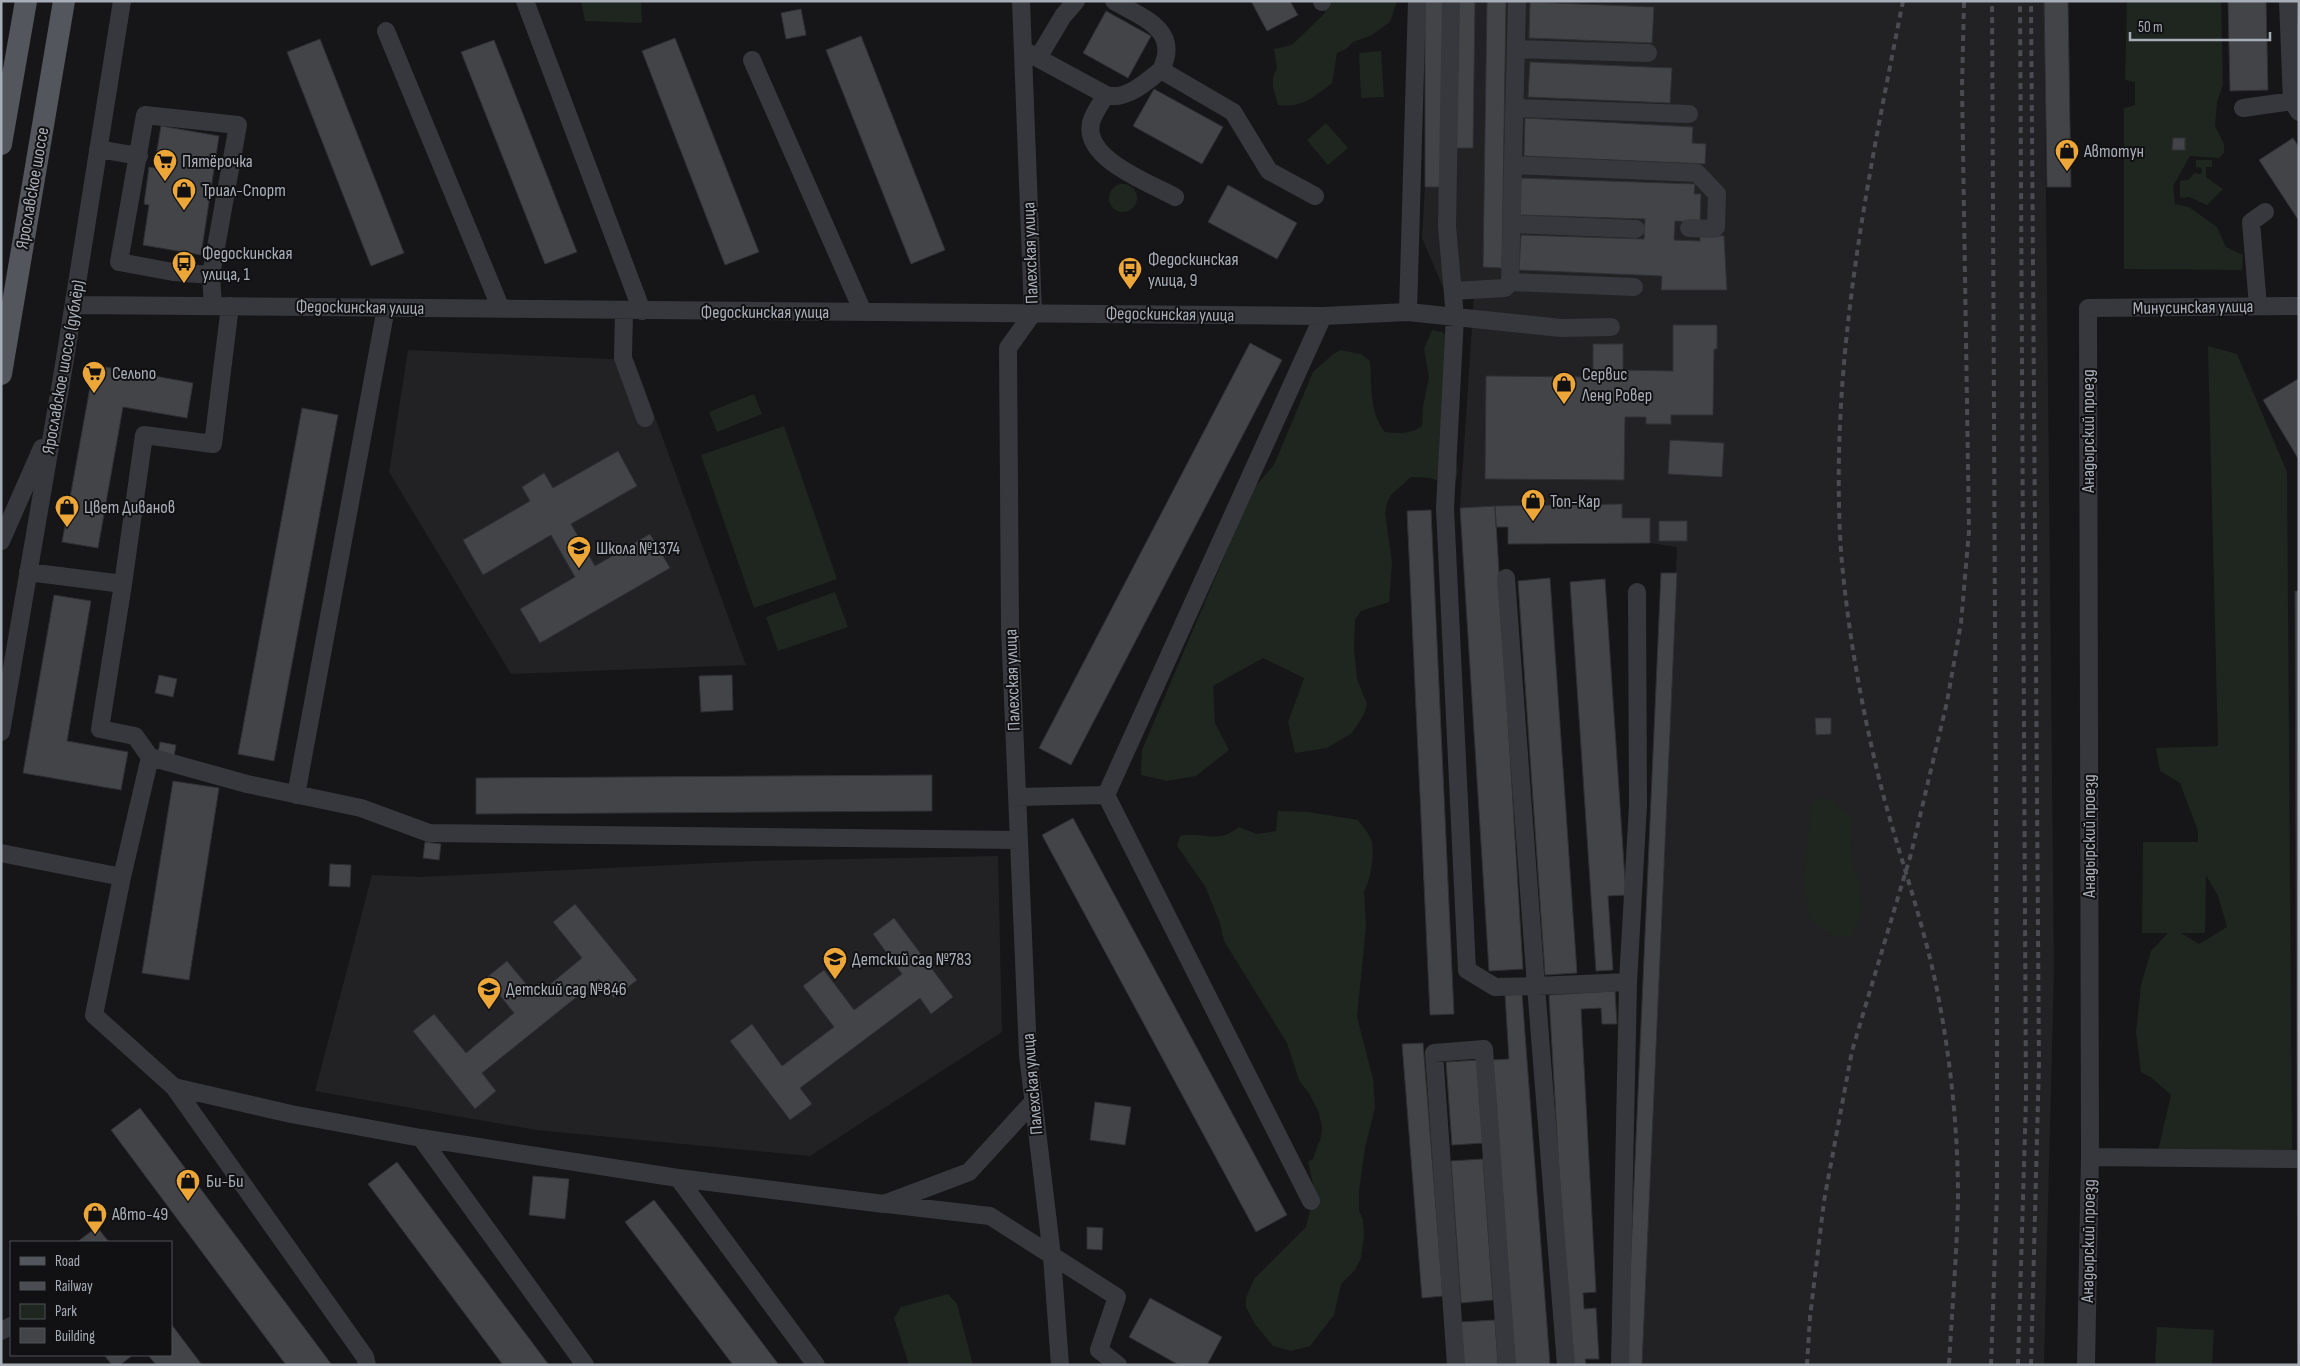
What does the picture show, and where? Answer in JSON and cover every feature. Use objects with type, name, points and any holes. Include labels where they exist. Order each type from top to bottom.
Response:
[{"type":"main road","points":[[1,144],[26,1]]},
{"type":"main road","name":"Ярославское шоссе","points":[[1,374],[64,1]]},
{"type":"street","name":"Ярославское шоссе (дублёр)","points":[[1,732],[74,305],[122,1]]},
{"type":"street","points":[[525,1],[642,311]]},
{"type":"street","name":"Палехская улица","points":[[1021,1],[1030,54],[1033,313],[1008,348],[1010,628],[1028,1055],[1052,1256],[1060,1365]]},
{"type":"street","points":[[1076,1],[1030,54],[1106,95],[1114,97],[1128,92],[1161,70],[1167,58],[1167,44],[1158,28],[1114,1]]},
{"type":"street","points":[[1408,312],[1417,1]]},
{"type":"street","points":[[1452,1],[1447,226],[1455,317],[1446,508],[1467,970],[1495,987],[1628,982]]},
{"type":"street","points":[[1453,291],[1505,288],[1510,282],[1517,1]]},
{"type":"street","points":[[2243,108],[2295,107],[2288,1]]},
{"type":"street","points":[[386,31],[501,309]]},
{"type":"street","points":[[1516,49],[1648,54]]},
{"type":"street","points":[[752,60],[862,312]]},
{"type":"street","points":[[1161,70],[1234,112],[1269,171],[1315,196]]},
{"type":"street","points":[[1106,95],[1091,122],[1096,148],[1107,160],[1175,197]]},
{"type":"street","points":[[1515,108],[1689,114]]},
{"type":"street","points":[[211,275],[173,272],[119,262],[145,115],[238,125],[211,275],[213,306]]},
{"type":"street","points":[[98,149],[138,156]]},
{"type":"street","points":[[1513,165],[1697,172],[1717,194],[1716,227],[1714,229],[1689,228]]},
{"type":"street","points":[[2258,306],[2251,222],[2266,212]]},
{"type":"street","points":[[1512,224],[1636,229]]},
{"type":"street","points":[[1510,282],[1634,286]]},
{"type":"street","name":"Федоскинская улица","points":[[74,305],[1323,316],[1408,312],[1561,328],[1610,327]]},
{"type":"street","points":[[230,306],[213,444],[144,435],[100,729],[135,736],[150,757],[296,795],[361,808],[429,833],[1019,840]]},
{"type":"street","name":"Минусинская улица","points":[[2088,308],[2299,306]]},
{"type":"street","points":[[296,795],[386,308]]},
{"type":"street","name":"Анадырский проезд","points":[[2086,1365],[2090,1157],[2088,308]]},
{"type":"street","points":[[624,311],[623,358],[645,418]]},
{"type":"street","points":[[1106,795],[1323,316]]},
{"type":"street","points":[[1,541],[53,425]]},
{"type":"street","points":[[28,572],[122,584]]},
{"type":"street","points":[[1506,578],[1566,1365]]},
{"type":"street","points":[[1620,1365],[1628,982],[1638,805],[1637,592]]},
{"type":"street","points":[[150,757],[122,877],[94,1015],[174,1087],[365,1357],[367,1365]]},
{"type":"street","points":[[1017,797],[1106,795]]},
{"type":"street","points":[[1106,795],[1311,1201]]},
{"type":"street","points":[[1,853],[122,877]]},
{"type":"street","points":[[1456,1365],[1434,1053],[1484,1049],[1507,1365]]},
{"type":"street","points":[[174,1087],[291,1114],[421,1138],[678,1178],[990,1216],[1117,1297],[1098,1350],[1118,1365]]},
{"type":"street","points":[[884,1204],[968,1172],[1033,1102]]},
{"type":"street","points":[[421,1138],[585,1365]]},
{"type":"street","points":[[2090,1157],[2297,1159]]},
{"type":"street","points":[[678,1178],[816,1365]]},
{"type":"shaded area","points":[[1425,1],[2044,1],[2054,970],[2044,1365],[1642,1365],[1677,547],[1650,543],[1508,544],[1508,527],[1496,527],[1495,506],[1460,508],[1474,295],[1443,287],[1422,238],[1425,187]]},
{"type":"shaded area","name":"Школа №1374","points":[[408,350],[634,360],[746,665],[511,674],[389,472]]},
{"type":"shaded area","points":[[998,856],[1002,1032],[810,1156],[536,1130],[315,1091],[372,875],[419,877],[755,861]]},
{"type":"green space","points":[[581,1],[641,1],[642,23],[585,21]]},
{"type":"green space","points":[[1322,1],[1397,1],[1390,22],[1372,35],[1353,42],[1346,49],[1337,53],[1332,83],[1314,97],[1301,103],[1286,106],[1278,105],[1273,87],[1273,77],[1277,68],[1274,49],[1292,45],[1325,13],[1325,4]]},
{"type":"green space","points":[[2127,1],[2221,1],[2223,85],[2217,102],[2215,126],[2224,144],[2224,153],[2219,158],[2190,156],[2173,186],[2175,204],[2189,207],[2217,227],[2226,247],[2243,255],[2242,270],[2124,269],[2124,108],[2135,105],[2135,82],[2125,80]]},
{"type":"green space","points":[[1381,51],[1384,97],[1361,98],[1359,53]]},
{"type":"green space","points":[[1326,123],[1348,148],[1328,165],[1307,140]]},
{"type":"green space","points":[[2196,160],[2212,160],[2212,167],[2206,167],[2206,177],[2223,189],[2207,205],[2189,197],[2180,198],[2180,181],[2188,180],[2195,173],[2201,174],[2202,168],[2196,167]]},
{"type":"green space","points":[[1123,184],[1133,188],[1137,198],[1133,208],[1123,212],[1113,208],[1109,198],[1113,188]]},
{"type":"green space","points":[[1432,330],[1442,332],[1449,338],[1447,400],[1458,471],[1456,480],[1448,484],[1430,478],[1411,477],[1391,495],[1387,503],[1385,513],[1392,562],[1389,602],[1361,611],[1355,620],[1354,649],[1357,679],[1367,704],[1364,714],[1352,733],[1327,748],[1295,753],[1288,722],[1304,678],[1263,658],[1213,686],[1215,723],[1229,750],[1196,776],[1167,781],[1141,775],[1142,750],[1253,489],[1274,465],[1313,372],[1340,350],[1361,354],[1370,361],[1374,407],[1376,416],[1385,432],[1400,433],[1413,431],[1422,426],[1423,407],[1429,377],[1424,349]]},
{"type":"green space","points":[[2208,346],[2237,354],[2287,472],[2292,1151],[2158,1151],[2171,1095],[2152,1078],[2141,1072],[2136,1032],[2141,985],[2151,951],[2168,933],[2142,933],[2143,842],[2198,842],[2198,831],[2180,783],[2160,771],[2156,748],[2218,746]],"holes":[[[2206,875],[2218,896],[2227,927],[2199,944],[2181,933],[2205,933]]]},
{"type":"green space","points":[[754,394],[762,414],[717,432],[709,412]]},
{"type":"green space","points":[[784,426],[837,579],[754,608],[701,455]]},
{"type":"green space","points":[[835,592],[848,627],[778,651],[766,617]]},
{"type":"green space","points":[[1822,797],[1833,801],[1852,818],[1851,856],[1860,886],[1862,909],[1853,936],[1833,936],[1809,919],[1804,883],[1811,804]]},
{"type":"green space","points":[[1278,811],[1308,812],[1358,820],[1370,837],[1373,849],[1371,872],[1364,891],[1366,926],[1357,1017],[1373,1079],[1375,1108],[1365,1148],[1359,1191],[1359,1210],[1363,1220],[1364,1236],[1361,1258],[1355,1270],[1341,1284],[1334,1315],[1310,1346],[1291,1351],[1273,1346],[1255,1324],[1246,1307],[1246,1298],[1254,1279],[1306,1227],[1311,1207],[1316,1199],[1308,1161],[1313,1159],[1321,1137],[1322,1128],[1319,1113],[1310,1095],[1299,1080],[1287,1043],[1224,941],[1220,923],[1205,886],[1177,846],[1180,836],[1224,835],[1239,827],[1257,834],[1276,831]]},
{"type":"green space","points":[[948,1294],[957,1304],[973,1365],[909,1365],[894,1318],[901,1307]]},
{"type":"green space","points":[[2157,1327],[2214,1330],[2212,1365],[2155,1365]]},
{"type":"building","points":[[1251,1],[1290,1],[1298,15],[1267,31]]},
{"type":"building","points":[[1425,1],[1444,1],[1443,187],[1425,187]]},
{"type":"building","points":[[1457,1],[1475,1],[1473,148],[1455,148]]},
{"type":"building","points":[[1487,1],[1506,1],[1502,268],[1483,267]]},
{"type":"building","points":[[2044,1],[2068,1],[2071,187],[2047,187]]},
{"type":"building","points":[[2228,1],[2266,1],[2268,90],[2230,91]]},
{"type":"building","points":[[1530,2],[1654,7],[1652,43],[1529,38]]},
{"type":"building","points":[[801,9],[806,35],[786,39],[781,13]]},
{"type":"building","points":[[1106,11],[1151,36],[1128,78],[1083,53]]},
{"type":"building","points":[[861,36],[945,250],[911,264],[826,50]]},
{"type":"building","points":[[675,38],[759,252],[725,265],[642,51]]},
{"type":"building","points":[[320,39],[404,253],[371,266],[287,52]]},
{"type":"building","points":[[494,40],[577,252],[545,264],[461,52]]},
{"type":"building","points":[[1530,62],[1672,68],[1670,103],[1528,97]]},
{"type":"building","points":[[1154,89],[1223,127],[1202,164],[1133,126]]},
{"type":"building","points":[[1525,118],[1693,127],[1692,143],[1706,144],[1705,164],[1524,156]]},
{"type":"building","points":[[161,126],[219,136],[201,255],[143,245],[149,205],[144,204],[149,167],[154,168]]},
{"type":"building","points":[[2173,138],[2185,138],[2185,150],[2172,150]]},
{"type":"building","points":[[2293,138],[2299,147],[2299,221],[2259,160]]},
{"type":"building","points":[[1521,178],[1695,184],[1694,194],[1701,194],[1700,222],[1675,221],[1674,240],[1700,241],[1700,235],[1724,236],[1727,290],[1661,290],[1662,276],[1519,270],[1521,235],[1644,239],[1645,219],[1520,215]]},
{"type":"building","points":[[1228,185],[1297,223],[1277,259],[1208,222]]},
{"type":"building","points":[[1673,325],[1717,325],[1717,349],[1714,349],[1713,415],[1671,415],[1671,424],[1646,424],[1646,417],[1625,417],[1624,480],[1485,479],[1486,376],[1593,377],[1593,344],[1623,344],[1623,370],[1673,371]]},
{"type":"building","points":[[1250,343],[1282,360],[1071,765],[1039,748]]},
{"type":"building","points":[[94,365],[193,383],[187,418],[123,407],[98,548],[62,542]]},
{"type":"building","points":[[2299,379],[2299,460],[2263,400]]},
{"type":"building","points":[[302,408],[338,415],[274,761],[238,754]]},
{"type":"building","points":[[1670,440],[1724,443],[1722,477],[1668,474]]},
{"type":"building","points":[[618,451],[637,486],[571,524],[595,566],[650,534],[670,568],[540,643],[520,609],[575,577],[551,535],[483,575],[463,540],[530,501],[522,487],[544,473],[553,488]]},
{"type":"building","points":[[1622,504],[1622,518],[1650,518],[1650,543],[1508,544],[1508,527],[1496,527],[1495,506]]},
{"type":"building","points":[[1495,506],[1523,969],[1489,971],[1460,508]]},
{"type":"building","points":[[1431,510],[1454,1014],[1430,1015],[1407,511]]},
{"type":"building","points":[[1659,521],[1687,521],[1687,541],[1659,541]]},
{"type":"building","points":[[1661,573],[1677,573],[1642,1365],[1626,1365]]},
{"type":"building","points":[[1550,578],[1577,973],[1545,975],[1518,581]]},
{"type":"building","points":[[1605,579],[1626,895],[1608,896],[1613,970],[1596,971],[1570,582]]},
{"type":"building","points":[[2295,591],[2299,591],[2299,1365],[2298,1365]]},
{"type":"building","points":[[54,595],[91,601],[67,741],[128,752],[121,790],[23,773]]},
{"type":"building","points":[[159,675],[177,679],[173,697],[155,693]]},
{"type":"building","points":[[732,675],[733,710],[701,712],[699,676]]},
{"type":"building","points":[[1815,718],[1831,718],[1831,734],[1816,735]]},
{"type":"building","points":[[160,742],[176,745],[174,756],[158,753]]},
{"type":"building","points":[[932,775],[932,811],[476,814],[476,778]]},
{"type":"building","points":[[173,781],[219,788],[189,980],[142,973]]},
{"type":"building","points":[[1073,818],[1287,1215],[1256,1232],[1042,835]]},
{"type":"building","points":[[425,842],[441,844],[439,860],[423,858]]},
{"type":"building","points":[[330,864],[351,865],[350,887],[329,886]]},
{"type":"building","points":[[575,904],[637,980],[614,998],[599,979],[482,1073],[496,1091],[475,1109],[413,1031],[434,1014],[466,1053],[514,1013],[486,978],[507,961],[536,996],[582,958],[553,922]]},
{"type":"building","points":[[894,918],[953,997],[931,1014],[920,998],[800,1088],[812,1104],[790,1120],[730,1041],[752,1024],[782,1066],[834,1027],[803,986],[824,970],[854,1010],[902,974],[873,934]]},
{"type":"building","points":[[1615,991],[1617,1024],[1602,1024],[1601,1008],[1581,1009],[1596,1292],[1583,1293],[1584,1309],[1596,1308],[1599,1359],[1585,1359],[1586,1365],[1570,1365],[1549,995]]},
{"type":"building","points":[[1522,994],[1550,1365],[1515,1365],[1492,1060],[1509,1059],[1505,995]]},
{"type":"building","points":[[1423,1043],[1443,1296],[1422,1298],[1402,1044]]},
{"type":"building","points":[[1478,1060],[1484,1143],[1452,1145],[1446,1062]]},
{"type":"building","points":[[1095,1102],[1131,1107],[1125,1145],[1090,1140]]},
{"type":"building","points":[[140,1108],[332,1365],[286,1365],[111,1130]]},
{"type":"building","points":[[1483,1159],[1493,1300],[1461,1303],[1451,1161]]},
{"type":"building","points":[[397,1162],[549,1365],[503,1365],[368,1184]]},
{"type":"building","points":[[533,1176],[569,1179],[565,1219],[529,1215]]},
{"type":"building","points":[[654,1200],[779,1365],[733,1365],[625,1222]]},
{"type":"building","name":"Авто-49","points":[[97,1227],[108,1241],[78,1241]]},
{"type":"building","points":[[1087,1227],[1103,1228],[1102,1250],[1087,1249]]},
{"type":"building","points":[[1150,1298],[1222,1337],[1207,1365],[1179,1365],[1129,1337]]},
{"type":"building","points":[[1495,1320],[1498,1365],[1464,1365],[1461,1322]]},
{"type":"building","points":[[172,1325],[202,1365],[156,1365],[149,1356],[172,1356]]},
{"type":"building","points":[[105,1356],[132,1356],[120,1365],[112,1365]]},
{"type":"railway","points":[[1903,1],[1864,206],[1846,343],[1841,412],[1839,482],[1841,551],[1855,662],[1865,716],[1884,797],[1930,958],[1949,1064],[1957,1144],[1958,1198],[1949,1365]]},
{"type":"railway","points":[[1807,1365],[1810,1317],[1824,1201],[1852,1051],[1911,854],[1947,702],[1961,623],[1969,531],[1962,86],[1964,1]]},
{"type":"railway","points":[[1991,1365],[1997,1194],[1992,1]]},
{"type":"railway","points":[[2018,1365],[2026,1099],[2020,1]]},
{"type":"railway","points":[[2031,1],[2039,1063],[2031,1365]]},
{"type":"place","name":"Автотун","points":[[2067,172]]},
{"type":"place","name":"Пятёрочка","points":[[165,182]]},
{"type":"place","name":"Триал-Спорт","points":[[184,211]]},
{"type":"place","name":"Федоскинская улица, 1","points":[[184,284]]},
{"type":"place","name":"Федоскинская улица, 9","points":[[1130,290]]},
{"type":"place","name":"Сельпо","points":[[94,394]]},
{"type":"place","name":"Сервис Ленд Ровер","points":[[1564,405]]},
{"type":"place","name":"Топ-Кар","points":[[1533,522]]},
{"type":"place","name":"Цвет Диванов","points":[[67,528]]},
{"type":"place","name":"Школа №1374","points":[[579,569]]},
{"type":"place","name":"Детский сад №783","points":[[835,980]]},
{"type":"place","name":"Детский сад №846","points":[[489,1010]]},
{"type":"place","name":"Би-Би","points":[[188,1202]]},
{"type":"place","name":"Авто-49","points":[[95,1235]]}]
